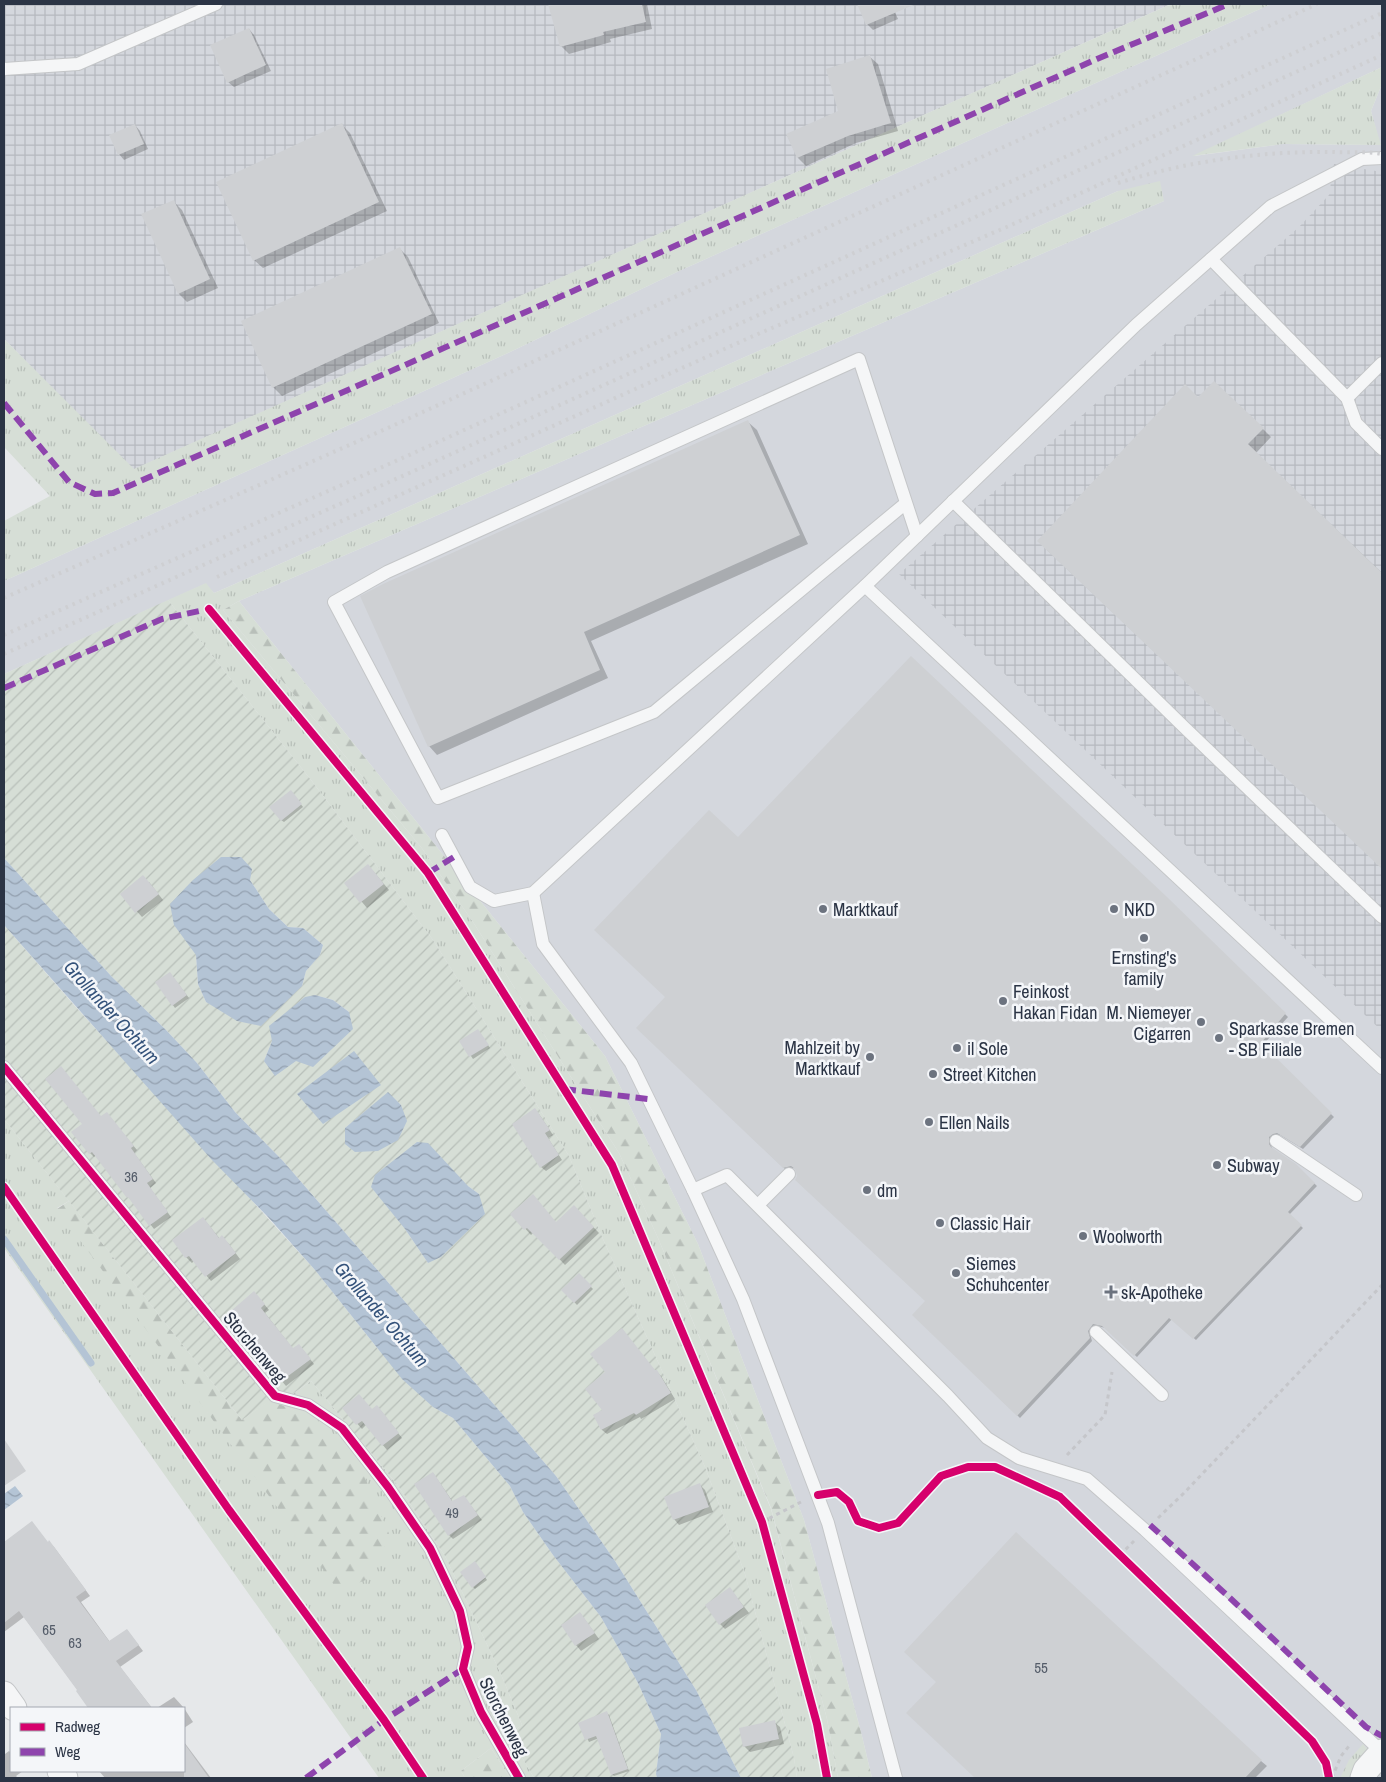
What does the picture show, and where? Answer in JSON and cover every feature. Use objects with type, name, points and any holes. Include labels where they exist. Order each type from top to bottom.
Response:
[{"type":"street","points":[[4,1694],[13,1707]]},
{"type":"street","points":[[1363,1778],[1366,1770],[1382,1752]]},
{"type":"lane","points":[[4,69],[78,64],[216,4]]},
{"type":"lane","points":[[442,835],[470,887],[494,901],[533,893],[865,586],[1136,325],[1271,206],[1362,159],[1382,158]]},
{"type":"lane","points":[[1211,259],[1347,398],[1356,423],[1382,449]]},
{"type":"lane","points":[[906,503],[654,712],[438,798],[334,602],[387,572],[859,359],[906,503],[916,536]]},
{"type":"lane","points":[[1347,398],[1382,363]]},
{"type":"lane","points":[[954,501],[1382,917]]},
{"type":"lane","points":[[865,586],[1382,1068]]},
{"type":"lane","points":[[533,893],[543,944],[630,1063],[693,1190],[743,1299],[828,1523],[896,1778]]},
{"type":"lane","name":"Storchenweg","points":[[4,1067],[276,1396],[308,1405],[342,1428],[388,1487],[430,1548],[460,1610],[468,1647],[463,1669],[481,1712],[519,1778]]},
{"type":"lane","points":[[1276,1141],[1356,1195]]},
{"type":"lane","points":[[758,1205],[789,1174]]},
{"type":"lane","points":[[693,1190],[727,1175],[948,1396],[987,1438],[1019,1458],[1088,1479],[1382,1752]]},
{"type":"lane","points":[[1096,1332],[1162,1395]]},
{"type":"path","points":[[1120,1554],[1185,1492],[1382,1285]]},
{"type":"path","points":[[1054,1468],[1105,1414],[1116,1351]]},
{"type":"path","points":[[762,1522],[818,1495]]},
{"type":"path","points":[[1332,1778],[1341,1756],[1361,1733]]},
{"type":"shaded area","points":[[4,4],[1171,4],[133,470],[4,339]]},
{"type":"shaded area","points":[[1271,4],[1382,4],[1382,67],[1194,156],[1283,144],[1380,145],[1371,111],[1382,84],[1382,1778],[872,1778],[804,1520],[698,1244],[605,1056],[239,601],[1164,201],[1118,191],[228,587],[214,593],[205,584],[4,674],[4,581],[508,353],[677,272]]},
{"type":"shaded area","points":[[1334,164],[1382,172],[1382,1031],[899,574],[1299,227],[1329,195]]},
{"type":"green space","points":[[1171,4],[1271,4],[677,272],[508,353],[4,581],[4,521],[50,496],[4,447],[4,339],[134,469]]},
{"type":"green space","points":[[1382,67],[1382,84],[1371,111],[1381,145],[1283,144],[1192,156]]},
{"type":"green space","points":[[1160,181],[1164,201],[239,601],[223,610],[421,847],[473,922],[619,1153],[658,1238],[771,1509],[827,1719],[838,1778],[797,1778],[794,1758],[745,1574],[705,1467],[603,1239],[569,1156],[433,940],[311,780],[168,600],[206,583],[214,593],[1118,191]]},
{"type":"green space","points":[[168,600],[311,780],[433,940],[569,1156],[603,1239],[705,1467],[745,1574],[794,1758],[797,1778],[741,1778],[696,1690],[615,1561],[556,1476],[283,1161],[235,1112],[197,1063],[112,977],[4,858],[4,674]],"holes":[[[250,880],[269,909],[288,927],[303,928],[323,945],[320,955],[306,971],[302,986],[212,1005],[206,1002],[198,984],[196,955]],[[315,995],[333,1000],[349,1012],[264,1061],[272,1041]],[[388,1093],[401,1105],[345,1128]],[[468,1186],[479,1194],[428,1263],[405,1229]]]},
{"type":"green space","points":[[239,601],[605,1056],[698,1244],[804,1520],[872,1778],[838,1778],[827,1719],[771,1508],[658,1238],[619,1153],[473,922],[421,847],[223,610]]},
{"type":"green space","points":[[4,925],[74,1005],[315,1270],[378,1349],[433,1407],[453,1418],[510,1486],[523,1512],[553,1555],[601,1617],[638,1683],[661,1734],[657,1778],[534,1778],[509,1735],[522,1725],[500,1672],[445,1556],[397,1484],[311,1381],[291,1395],[281,1393],[242,1420],[4,1119]]},
{"type":"green space","points":[[4,1119],[69,1201],[57,1208],[339,1590],[318,1422],[270,1400],[281,1393],[291,1395],[311,1381],[397,1484],[445,1556],[500,1672],[522,1725],[509,1735],[534,1778],[510,1778],[491,1748],[461,1771],[465,1778],[379,1778],[4,1248]]},
{"type":"green space","points":[[69,1201],[242,1420],[270,1400],[318,1421],[363,1473],[390,1536],[368,1579],[339,1591],[57,1209]]},
{"type":"green space","points":[[1363,1744],[1370,1752],[1354,1778],[1340,1778],[1349,1760]]},
{"type":"green space","points":[[491,1748],[510,1778],[465,1778],[461,1771]]},
{"type":"water","points":[[221,857],[241,857],[252,869],[250,880],[269,909],[288,927],[303,928],[323,945],[320,955],[306,971],[302,986],[261,1026],[237,1021],[206,1002],[198,984],[196,955],[174,925],[170,904],[193,880]]},
{"type":"water","name":"Grollander Ochtum","points":[[4,858],[112,977],[197,1063],[235,1112],[283,1161],[556,1476],[615,1561],[696,1690],[741,1778],[657,1778],[661,1734],[638,1683],[601,1617],[553,1555],[523,1512],[510,1486],[453,1418],[433,1407],[402,1379],[315,1270],[268,1217],[211,1159],[4,925]]},
{"type":"water","points":[[315,995],[333,1000],[349,1012],[353,1029],[313,1067],[296,1061],[275,1076],[264,1061],[272,1041],[269,1026],[305,997]]},
{"type":"water","points":[[354,1051],[381,1085],[323,1124],[297,1094]]},
{"type":"water","points":[[388,1092],[401,1105],[407,1121],[398,1140],[378,1151],[355,1152],[345,1144],[345,1128]]},
{"type":"water","points":[[417,1142],[428,1143],[468,1186],[479,1194],[485,1214],[441,1257],[428,1263],[405,1229],[371,1187],[375,1175]]},
{"type":"water","points":[[15,1486],[23,1496],[4,1510],[4,1494]]},
{"type":"building","points":[[548,4],[642,4],[646,22],[603,32],[604,35],[560,47]]},
{"type":"building","points":[[857,4],[916,4],[866,25]]},
{"type":"building","points":[[249,28],[266,65],[227,83],[210,45]]},
{"type":"building","points":[[870,55],[891,123],[848,136],[797,158],[786,134],[838,111],[826,69]]},
{"type":"building","points":[[342,123],[379,202],[253,261],[216,182]]},
{"type":"building","points":[[135,124],[144,144],[118,155],[109,135]]},
{"type":"building","points":[[174,200],[210,279],[178,294],[141,214]]},
{"type":"building","points":[[400,247],[432,314],[272,388],[241,321]]},
{"type":"building","points":[[1214,381],[1264,428],[1248,444],[1382,573],[1382,869],[1037,541],[1185,384],[1198,397]]},
{"type":"building","points":[[748,420],[800,535],[584,632],[600,670],[428,747],[360,596]]},
{"type":"building","points":[[911,656],[1167,897],[1286,1013],[1261,1043],[1332,1113],[1300,1147],[1277,1133],[1269,1137],[1271,1147],[1296,1164],[1315,1183],[1288,1212],[1302,1225],[1193,1339],[1169,1318],[1134,1356],[1102,1326],[1093,1324],[1088,1331],[1090,1338],[1017,1416],[912,1315],[925,1301],[795,1180],[797,1176],[795,1169],[791,1166],[783,1168],[636,1028],[665,997],[594,930],[709,810],[738,837]]},
{"type":"building","points":[[291,790],[302,804],[281,821],[269,807]]},
{"type":"building","points":[[368,864],[384,884],[360,903],[344,883]]},
{"type":"building","points":[[143,875],[159,894],[135,913],[120,894]]},
{"type":"building","points":[[170,972],[187,995],[172,1006],[155,982]]},
{"type":"building","points":[[478,1029],[489,1045],[469,1057],[459,1041]]},
{"type":"building","points":[[61,1066],[101,1116],[107,1112],[134,1146],[131,1148],[153,1179],[147,1183],[168,1212],[149,1226],[92,1152],[89,1154],[71,1132],[82,1124],[45,1079]]},
{"type":"building","points":[[535,1108],[550,1130],[545,1133],[559,1155],[540,1168],[512,1124]]},
{"type":"building","points":[[533,1194],[556,1222],[574,1205],[594,1227],[559,1260],[527,1228],[524,1230],[510,1214]]},
{"type":"building","points":[[203,1217],[219,1238],[222,1235],[236,1253],[205,1277],[189,1256],[185,1258],[172,1240]]},
{"type":"building","points":[[579,1273],[592,1286],[574,1303],[561,1290]]},
{"type":"building","points":[[254,1291],[265,1304],[261,1308],[293,1348],[299,1344],[311,1359],[280,1382],[269,1367],[272,1364],[255,1342],[257,1341],[231,1311]]},
{"type":"building","points":[[622,1328],[655,1370],[657,1370],[671,1393],[636,1415],[634,1413],[601,1430],[593,1415],[602,1410],[585,1389],[605,1372],[590,1354]]},
{"type":"building","points":[[359,1394],[372,1409],[377,1405],[399,1433],[382,1446],[362,1421],[356,1425],[342,1408]]},
{"type":"building","points":[[4,1439],[26,1471],[4,1486]]},
{"type":"building","points":[[433,1472],[452,1501],[464,1495],[478,1515],[448,1536],[414,1484]]},
{"type":"building","points":[[700,1483],[709,1507],[673,1520],[664,1497]]},
{"type":"building","points":[[32,1521],[48,1542],[49,1540],[86,1590],[76,1597],[109,1641],[127,1629],[139,1645],[116,1661],[151,1707],[87,1707],[19,1611],[4,1623],[4,1542]]},
{"type":"building","points":[[1016,1532],[1262,1760],[1245,1778],[975,1778],[906,1713],[936,1682],[904,1652]]},
{"type":"building","points":[[475,1561],[486,1577],[472,1588],[460,1572]]},
{"type":"building","points":[[730,1587],[744,1607],[719,1625],[705,1605]]},
{"type":"building","points":[[580,1612],[595,1633],[575,1646],[561,1625]]},
{"type":"building","points":[[607,1711],[628,1769],[611,1775],[596,1736],[585,1740],[578,1723]]},
{"type":"building","points":[[775,1720],[779,1739],[743,1747],[739,1728]]},
{"type":"building","points":[[185,1744],[209,1778],[184,1778],[185,1772]]},
{"type":"waterway","points":[[4,1239],[91,1363]]},
{"type":"railway","points":[[4,598],[390,427],[1317,4]]},
{"type":"railway","points":[[4,635],[407,456],[1382,13]]},
{"type":"railway","points":[[4,654],[416,470],[1382,33]]},
{"type":"railway","points":[[217,577],[751,337],[1009,226],[1382,55]]},
{"type":"railway","points":[[1118,183],[1198,163],[1278,153],[1364,152],[1382,154]]},
{"type":"marked path","points":[[4,403],[69,482],[95,494],[113,493],[1097,59],[1229,4]]},
{"type":"marked path","points":[[4,688],[162,619],[209,609],[211,611]]},
{"type":"marked path","points":[[428,873],[454,857]]},
{"type":"marked path","points":[[564,1089],[648,1099]]},
{"type":"marked path","points":[[1150,1525],[1366,1727],[1382,1736]]},
{"type":"marked path","points":[[306,1778],[384,1720],[463,1669]]},
{"type":"cycle path","points":[[209,609],[428,873],[612,1165],[762,1522],[817,1724],[827,1778]]},
{"type":"cycle path","points":[[4,1067],[275,1396],[308,1405],[342,1428],[388,1487],[430,1548],[460,1611],[468,1647],[463,1669],[481,1712],[519,1778]]},
{"type":"cycle path","points":[[4,1187],[229,1510],[384,1720],[423,1778]]},
{"type":"cycle path","points":[[818,1495],[837,1492],[849,1502],[858,1521],[879,1528],[898,1523],[941,1476],[968,1467],[995,1467],[1060,1497],[1312,1741],[1326,1763],[1329,1778]]},
{"type":"place","name":"Marktkauf","points":[[823,909]]},
{"type":"place","name":"NKD","points":[[1114,909]]},
{"type":"place","name":"Ernsting's family","points":[[1144,938]]},
{"type":"place","name":"Feinkost Hakan Fidan","points":[[1003,1001]]},
{"type":"place","name":"M. Niemeyer Cigarren","points":[[1201,1022]]},
{"type":"place","name":"Sparkasse Bremen - SB Filiale","points":[[1219,1038]]},
{"type":"place","name":"il Sole","points":[[957,1048]]},
{"type":"place","name":"Mahlzeit by Marktkauf","points":[[870,1057]]},
{"type":"place","name":"Street Kitchen","points":[[933,1074]]},
{"type":"place","name":"Ellen Nails","points":[[929,1122]]},
{"type":"place","name":"Subway","points":[[1217,1165]]},
{"type":"place","name":"dm","points":[[867,1190]]},
{"type":"place","name":"Classic Hair","points":[[940,1223]]},
{"type":"place","name":"Woolworth","points":[[1083,1236]]},
{"type":"place","name":"Siemes Schuhcenter","points":[[956,1273]]},
{"type":"place","name":"sk-Apotheke","points":[[1111,1292]]}]
